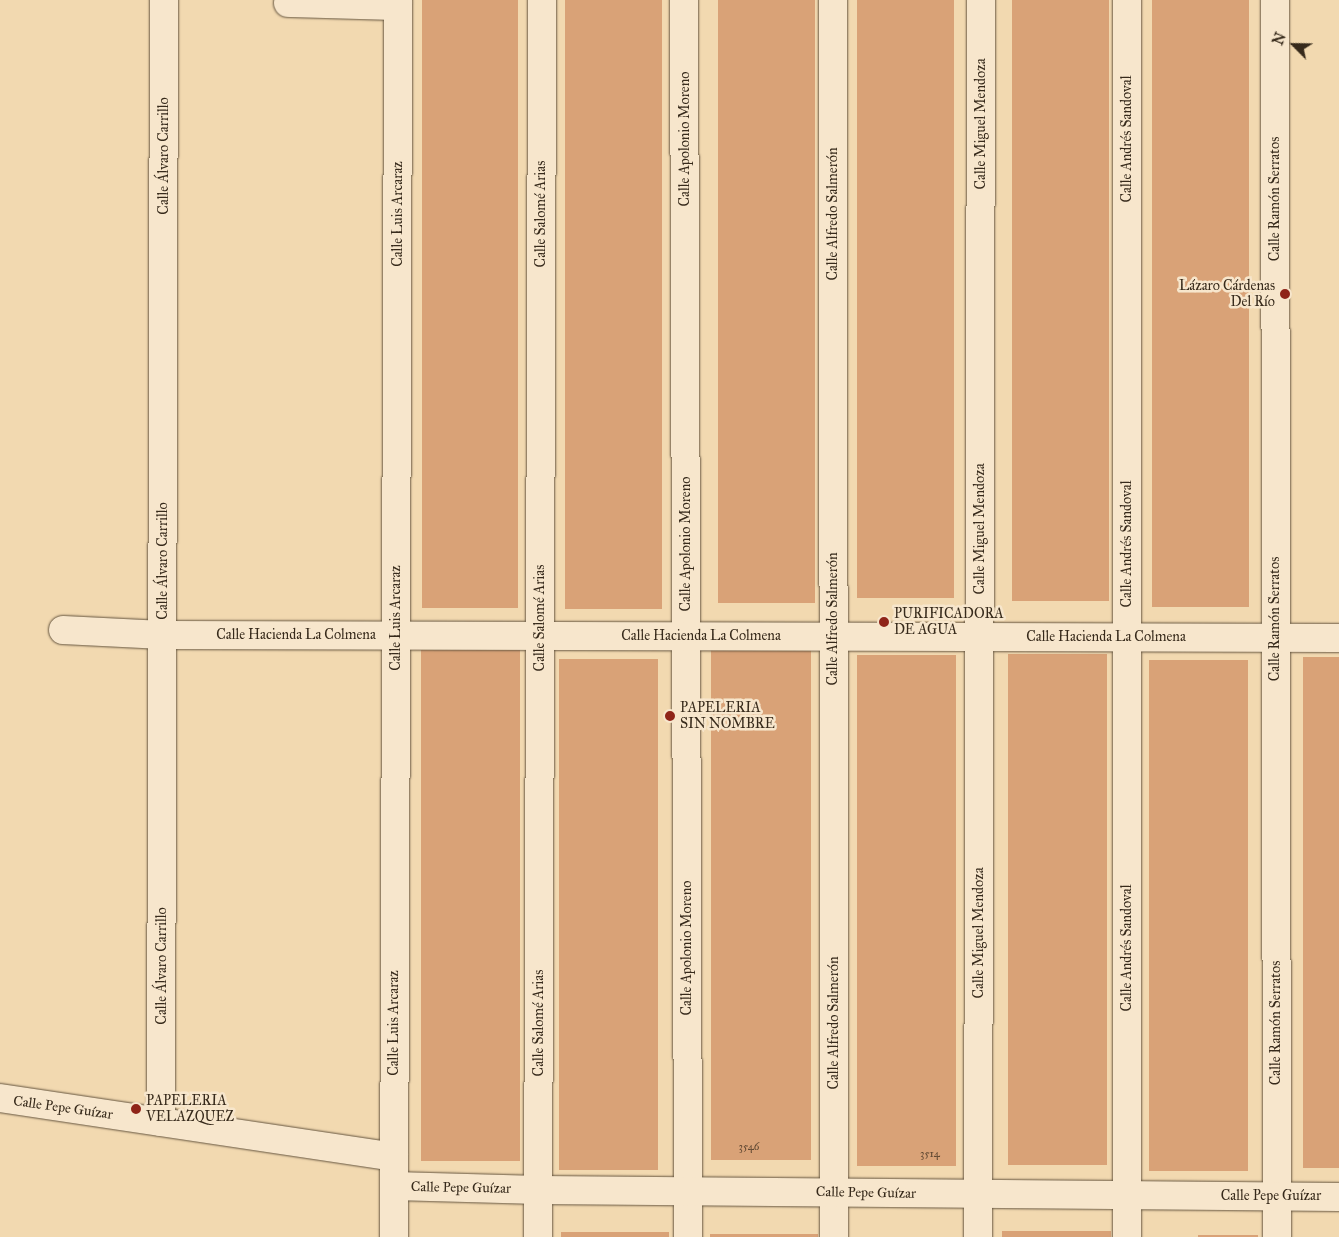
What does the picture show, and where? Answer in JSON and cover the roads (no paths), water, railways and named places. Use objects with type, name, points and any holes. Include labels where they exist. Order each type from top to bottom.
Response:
[{"type":"street","name":"Calle Álvaro Carrillo","points":[[161,1122],[164,0]]},
{"type":"street","name":"Calle Salomé Arias","points":[[538,1237],[542,0]]},
{"type":"street","name":"Calle Apolonio Moreno","points":[[684,0],[688,1237]]},
{"type":"street","name":"Calle Alfredo Salmerón","points":[[833,0],[834,1237]]},
{"type":"street","name":"Calle Miguel Mendoza","points":[[978,1237],[981,0]]},
{"type":"street","name":"Calle Andrés Sandoval","points":[[1127,0],[1127,1237]]},
{"type":"street","name":"Calle Ramón Serratos","points":[[1274,0],[1276,1237]]},
{"type":"street","points":[[288,3],[398,3]]},
{"type":"street","name":"Calle Luis Arcaraz","points":[[394,1237],[398,3]]},
{"type":"street","name":"Calle Hacienda La Colmena","points":[[63,630],[163,635],[1339,638]]},
{"type":"street","name":"Calle Pepe Guízar","points":[[0,1098],[394,1157]]},
{"type":"street","name":"Calle Pepe Guízar","points":[[394,1186],[539,1190],[1339,1196]]},
{"type":"place","name":"Lázaro Cárdenas Del Río","points":[[1285,294]]},
{"type":"place","name":"PURIFICADORA DE AGUA","points":[[884,622]]},
{"type":"place","name":"PAPELERIA SIN NOMBRE","points":[[670,716]]},
{"type":"place","name":"PAPELERIA VELAZQUEZ","points":[[136,1109]]}]
